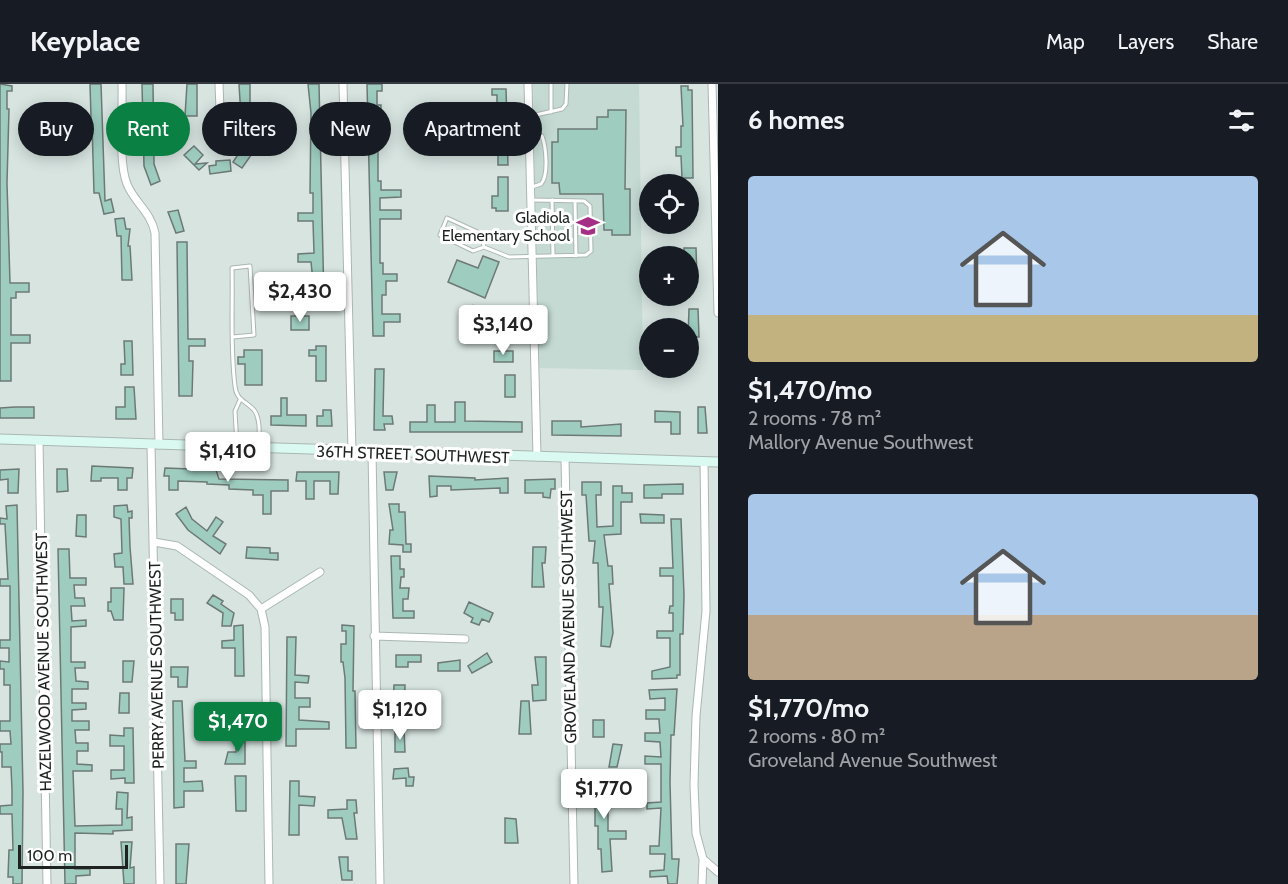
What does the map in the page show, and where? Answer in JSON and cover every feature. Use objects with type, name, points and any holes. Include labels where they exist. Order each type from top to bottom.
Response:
[{"type":"street","name":"PERRY AVENUE SOUTHWEST","points":[[122,84],[125,175],[134,195],[152,219],[155,232],[154,542],[160,884]]},
{"type":"street","points":[[219,84],[220,102]]},
{"type":"street","points":[[343,84],[352,452]]},
{"type":"street","points":[[528,84],[529,102]]},
{"type":"street","points":[[712,84],[718,313]]},
{"type":"street","points":[[530,156],[537,457]]},
{"type":"street","name":"36TH STREET SOUTHWEST","points":[[0,440],[718,462]]},
{"type":"street","name":"HAZELWOOD AVENUE SOUTHWEST","points":[[39,441],[47,884]]},
{"type":"street","points":[[372,452],[380,884]]},
{"type":"street","name":"GROVELAND AVENUE SOUTHWEST","points":[[565,458],[574,884]]},
{"type":"street","points":[[702,884],[703,859],[696,833],[694,785],[696,716],[706,610],[704,462]]},
{"type":"street","points":[[154,542],[177,546],[249,595],[261,609],[265,627],[269,884]]},
{"type":"street","points":[[261,609],[320,572]]},
{"type":"street","points":[[374,636],[465,639]]},
{"type":"street","points":[[703,859],[718,872]]},
{"type":"lane","points":[[551,84],[551,112]]},
{"type":"lane","points":[[542,114],[562,110],[566,104],[567,84]]},
{"type":"lane","points":[[531,187],[544,181],[542,136]]},
{"type":"lane","points":[[484,247],[482,234],[447,218],[440,235],[473,251],[484,247],[509,257],[532,257],[586,255],[591,251],[593,244],[590,206],[584,201],[531,200]]},
{"type":"lane","points":[[552,200],[553,256]]},
{"type":"lane","points":[[575,201],[576,256]]},
{"type":"lane","points":[[234,337],[254,335],[250,266],[232,268],[235,388],[240,400],[255,411],[258,420],[259,448]]},
{"type":"lane","points":[[473,307],[472,316],[520,329],[534,328]]},
{"type":"lane","points":[[237,448],[235,411],[240,400]]},
{"type":"shaded area","name":"Gladiola Elementary School","points":[[533,84],[639,84],[639,234],[641,234],[641,246],[639,246],[639,306],[642,306],[642,318],[639,318],[639,370],[539,368],[535,156],[542,156],[542,102],[533,102]]},
{"type":"building","points":[[0,84],[12,86],[12,91],[7,91],[10,283],[29,283],[29,292],[16,292],[16,298],[11,298],[11,335],[30,335],[30,343],[11,343],[11,381],[0,381]]},
{"type":"building","points":[[90,84],[101,84],[105,201],[111,199],[114,212],[104,214],[99,193],[94,193],[94,102],[91,102]]},
{"type":"building","points":[[142,84],[153,84],[153,102],[142,102]]},
{"type":"building","points":[[187,84],[197,84],[197,116],[190,116],[190,102],[186,102]]},
{"type":"building","points":[[239,84],[250,84],[250,102],[240,102]]},
{"type":"building","points":[[308,84],[319,84],[319,102],[310,102]]},
{"type":"building","points":[[367,84],[382,84],[382,91],[377,91],[377,102],[367,102]]},
{"type":"building","points":[[681,86],[688,86],[688,90],[692,90],[693,174],[682,174],[681,156],[676,156],[676,147],[681,147],[681,126],[683,126]]},
{"type":"building","points":[[492,89],[506,89],[506,102],[497,102],[497,95],[492,95]]},
{"type":"building","points":[[608,110],[626,110],[625,189],[630,189],[630,235],[612,235],[612,230],[604,230],[603,194],[560,194],[559,183],[552,183],[552,142],[558,142],[558,129],[597,129],[597,117],[608,117]]},
{"type":"building","points":[[194,146],[202,154],[195,164],[207,163],[199,170],[185,156],[190,156],[190,150]]},
{"type":"building","points":[[144,156],[154,156],[160,181],[151,185],[144,166]]},
{"type":"building","points":[[237,156],[250,156],[242,168],[233,162]]},
{"type":"building","points":[[310,156],[321,156],[324,300],[309,298],[309,291],[314,291],[311,262],[298,262],[298,254],[314,253],[313,221],[298,221],[298,213],[313,213],[313,193],[310,193]]},
{"type":"building","points":[[369,156],[378,156],[378,181],[381,181],[381,190],[401,190],[401,197],[380,198],[380,210],[401,210],[401,219],[380,219],[380,263],[383,263],[383,274],[397,274],[397,281],[386,281],[386,295],[382,295],[382,314],[400,314],[400,322],[384,322],[384,336],[373,336]]},
{"type":"building","points":[[498,156],[508,156],[508,165],[498,165]]},
{"type":"building","points":[[230,160],[231,171],[210,174],[209,166],[216,165],[216,161]]},
{"type":"building","points":[[498,177],[508,177],[508,211],[496,211],[496,208],[492,208],[492,196],[498,196]]},
{"type":"building","points":[[178,210],[184,231],[176,233],[168,212]]},
{"type":"building","points":[[124,218],[126,229],[130,229],[128,246],[130,246],[132,280],[122,280],[121,236],[117,236],[115,219]]},
{"type":"building","points":[[177,242],[187,242],[188,339],[205,339],[205,346],[189,346],[189,361],[193,361],[192,396],[179,396]]},
{"type":"building","points":[[483,256],[499,262],[485,298],[448,282],[457,260],[478,268]]},
{"type":"building","points":[[689,309],[698,309],[698,318],[689,318]]},
{"type":"building","points":[[291,316],[309,316],[309,330],[291,330]]},
{"type":"building","points":[[124,341],[132,341],[133,375],[121,375],[121,364],[125,364]]},
{"type":"building","points":[[316,346],[326,346],[326,381],[316,381],[316,356],[309,356],[309,350],[316,350]]},
{"type":"building","points":[[244,350],[262,350],[262,385],[245,385],[245,364],[238,364],[238,357],[244,357]]},
{"type":"building","points":[[494,351],[513,351],[513,362],[494,362]]},
{"type":"building","points":[[375,369],[384,369],[383,416],[392,416],[393,424],[384,424],[385,430],[374,430]]},
{"type":"building","points":[[505,375],[515,375],[515,397],[505,397]]},
{"type":"building","points":[[125,387],[134,387],[136,419],[116,419],[116,407],[125,407]]},
{"type":"building","points":[[281,398],[287,398],[287,415],[306,415],[306,426],[271,425],[271,416],[281,416]]},
{"type":"building","points":[[455,402],[465,402],[465,421],[522,422],[522,432],[410,432],[410,422],[427,422],[427,405],[435,405],[435,422],[455,422]]},
{"type":"building","points":[[34,407],[34,418],[0,418],[0,408]]},
{"type":"building","points":[[698,407],[705,407],[707,433],[698,433]]},
{"type":"building","points":[[323,410],[331,410],[332,426],[317,426],[317,416],[323,416]]},
{"type":"building","points":[[655,411],[680,412],[680,434],[671,434],[671,422],[655,422]]},
{"type":"building","points":[[552,421],[581,421],[581,427],[621,424],[621,436],[552,435]]},
{"type":"building","points":[[92,466],[133,468],[132,478],[127,478],[127,490],[118,490],[118,478],[101,478],[101,481],[91,481]]},
{"type":"building","points":[[165,468],[216,470],[219,479],[288,480],[288,491],[271,491],[271,514],[263,514],[263,495],[253,495],[253,490],[229,489],[229,485],[207,484],[207,482],[178,481],[178,490],[169,490],[169,476],[164,476]]},
{"type":"building","points":[[19,469],[18,493],[8,493],[8,479],[0,480],[0,470]]},
{"type":"building","points":[[57,469],[67,469],[68,491],[57,492]]},
{"type":"building","points":[[297,472],[339,472],[338,494],[330,494],[330,481],[314,481],[314,499],[306,499],[306,481],[296,481]]},
{"type":"building","points":[[384,472],[397,472],[393,490],[386,490]]},
{"type":"building","points":[[429,476],[475,478],[475,480],[508,478],[508,493],[500,493],[500,488],[451,490],[451,486],[437,486],[437,496],[430,497]]},
{"type":"building","points":[[555,479],[555,489],[551,489],[550,498],[543,497],[543,493],[525,493],[525,480]]},
{"type":"building","points":[[582,482],[601,482],[601,495],[596,495],[597,527],[613,526],[613,486],[622,486],[622,493],[632,493],[632,502],[621,502],[621,534],[604,535],[608,566],[612,566],[613,584],[609,584],[613,633],[610,647],[601,646],[603,607],[599,607],[598,563],[593,563],[595,541],[589,541],[586,495],[582,495]]},
{"type":"building","points":[[683,484],[683,494],[662,494],[662,498],[644,498],[644,485]]},
{"type":"building","points":[[389,504],[399,504],[399,512],[405,512],[406,544],[411,544],[411,552],[403,552],[403,545],[389,544],[390,530],[393,530]]},
{"type":"building","points":[[17,505],[23,792],[22,884],[13,884],[13,877],[8,877],[9,850],[13,850],[12,814],[0,814],[0,806],[12,805],[12,790],[11,767],[2,767],[2,752],[0,752],[0,744],[11,744],[10,731],[0,731],[0,721],[10,721],[10,685],[4,685],[4,669],[0,669],[0,661],[9,662],[9,648],[0,648],[0,640],[10,640],[10,586],[0,586],[0,579],[8,579],[5,524],[0,524],[0,518],[7,519],[6,506]]},
{"type":"building","points":[[127,505],[128,512],[132,511],[132,518],[129,518],[133,584],[124,584],[123,567],[115,567],[114,554],[122,553],[121,519],[114,517],[114,506]]},
{"type":"building","points":[[186,507],[192,519],[207,531],[216,517],[223,522],[213,536],[226,544],[220,554],[188,530],[176,514]]},
{"type":"building","points":[[640,514],[664,515],[664,523],[641,523]]},
{"type":"building","points":[[77,515],[86,515],[86,537],[76,536]]},
{"type":"building","points":[[671,519],[681,519],[684,595],[683,634],[680,634],[680,675],[677,675],[677,678],[652,679],[652,671],[670,667],[670,638],[657,638],[657,631],[673,631],[673,613],[669,613],[670,606],[673,606],[673,576],[660,576],[660,568],[673,568]]},
{"type":"building","points":[[247,547],[270,548],[270,553],[278,553],[278,560],[246,558]]},
{"type":"building","points":[[533,547],[546,547],[545,563],[542,563],[544,587],[532,587]]},
{"type":"building","points":[[58,549],[69,549],[70,578],[86,578],[86,585],[74,585],[75,598],[84,598],[85,606],[71,606],[72,621],[86,620],[86,626],[71,627],[71,662],[85,662],[85,668],[75,668],[76,681],[88,682],[88,689],[72,689],[72,703],[86,703],[86,709],[72,710],[72,721],[89,721],[89,730],[75,730],[76,743],[88,743],[88,751],[77,751],[77,764],[92,765],[92,771],[73,771],[75,826],[122,825],[122,809],[116,809],[117,792],[128,793],[127,818],[132,817],[132,830],[113,831],[113,834],[75,833],[75,869],[90,869],[90,875],[76,876],[76,884],[65,884]]},
{"type":"building","points":[[391,556],[400,556],[400,569],[404,569],[404,577],[401,577],[400,588],[409,588],[408,599],[403,599],[403,611],[414,611],[414,618],[393,618]]},
{"type":"building","points":[[111,588],[124,588],[123,620],[114,620],[111,611],[108,611],[108,602],[111,602]]},
{"type":"building","points":[[213,595],[223,601],[221,604],[234,613],[231,626],[222,626],[223,613],[207,603]]},
{"type":"building","points":[[171,599],[183,599],[183,620],[175,620],[175,613],[171,613]]},
{"type":"building","points":[[469,602],[493,613],[489,622],[482,619],[479,625],[471,622],[473,618],[464,613]]},
{"type":"building","points":[[243,625],[244,676],[235,676],[235,648],[222,648],[222,641],[234,640],[234,626]]},
{"type":"building","points":[[342,625],[354,626],[353,691],[355,691],[356,748],[346,748],[345,678],[343,662],[341,662],[341,644],[346,644],[346,631],[342,631]]},
{"type":"building","points":[[287,637],[296,637],[295,675],[309,676],[308,683],[295,682],[295,698],[310,698],[310,707],[299,707],[299,720],[329,722],[329,729],[296,729],[296,746],[286,746]]},
{"type":"building","points":[[487,653],[492,662],[472,673],[468,666]]},
{"type":"building","points":[[396,655],[421,655],[421,662],[408,662],[408,667],[396,667]]},
{"type":"building","points":[[535,657],[546,657],[546,700],[533,701],[532,685],[538,685]]},
{"type":"building","points":[[460,660],[460,671],[438,671],[438,663]]},
{"type":"building","points":[[123,661],[134,661],[132,682],[123,682]]},
{"type":"building","points":[[171,667],[188,667],[187,687],[178,687],[178,677],[171,677]]},
{"type":"building","points":[[394,685],[405,685],[404,716],[393,716]]},
{"type":"building","points":[[677,689],[674,735],[671,735],[670,782],[672,859],[679,859],[677,884],[668,884],[667,876],[650,877],[650,871],[664,870],[665,854],[650,854],[650,846],[659,846],[661,808],[647,809],[647,803],[661,802],[661,764],[645,764],[645,756],[661,757],[660,742],[645,741],[645,733],[660,733],[659,719],[646,719],[646,710],[665,710],[665,698],[650,699],[649,690]]},
{"type":"building","points":[[120,693],[129,693],[129,713],[119,713]]},
{"type":"building","points":[[173,701],[182,701],[185,761],[196,761],[196,768],[184,768],[184,782],[202,781],[203,791],[184,791],[184,807],[174,808]]},
{"type":"building","points":[[521,701],[529,701],[531,734],[519,734]]},
{"type":"building","points":[[593,720],[604,720],[604,737],[593,737]]},
{"type":"building","points":[[124,728],[133,728],[134,783],[125,783],[125,778],[111,779],[111,770],[124,770],[124,746],[110,746],[110,735],[124,736]]},
{"type":"building","points":[[395,729],[404,729],[405,752],[395,752]]},
{"type":"building","points":[[245,736],[245,764],[225,764],[228,752],[236,752],[236,737]]},
{"type":"building","points":[[613,744],[622,745],[617,767],[609,767]]},
{"type":"building","points":[[408,768],[409,777],[414,777],[413,786],[406,786],[406,778],[393,779],[394,769]]},
{"type":"building","points":[[591,772],[607,773],[607,790],[617,790],[617,797],[603,797],[603,811],[608,811],[608,831],[626,831],[626,839],[610,839],[612,871],[602,872],[601,849],[598,849],[598,826],[595,826],[595,784],[591,784]]},
{"type":"building","points":[[235,776],[246,776],[246,811],[236,811]]},
{"type":"building","points":[[290,781],[299,781],[299,796],[315,797],[314,806],[299,805],[299,835],[289,835]]},
{"type":"building","points":[[347,800],[356,800],[357,813],[354,813],[357,839],[346,839],[342,818],[328,818],[328,810],[347,809]]},
{"type":"building","points":[[505,818],[516,819],[518,843],[505,843]]},
{"type":"building","points":[[121,842],[132,842],[130,868],[134,867],[134,884],[124,884]]},
{"type":"building","points":[[176,844],[189,844],[186,884],[176,884]]},
{"type":"building","points":[[339,857],[348,857],[348,871],[352,871],[352,880],[342,880]]},
{"type":"place","name":"Gladiola Elementary School","points":[[588,226]]}]
